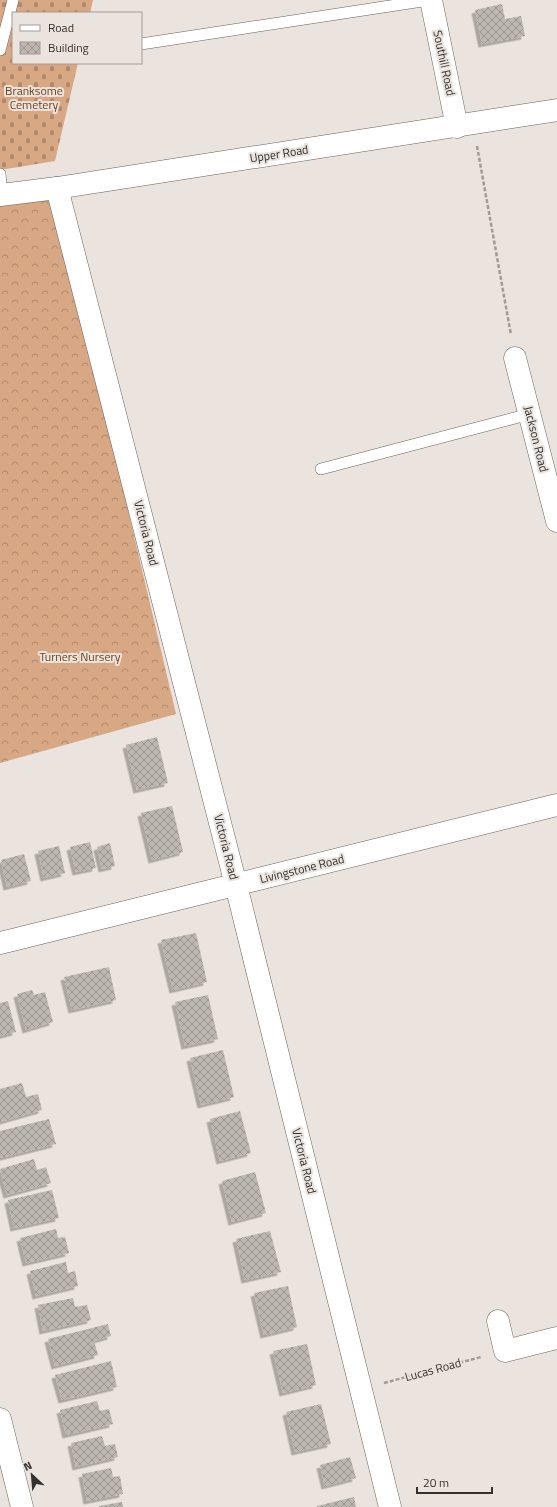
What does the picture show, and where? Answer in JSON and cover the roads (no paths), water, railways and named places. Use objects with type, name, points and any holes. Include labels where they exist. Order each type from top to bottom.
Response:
[{"type":"street","name":"Southill Road","points":[[430,0],[465,125]]},
{"type":"street","name":"Upper Road","points":[[1,188],[57,188],[557,110]]},
{"type":"street","name":"Victoria Road","points":[[57,188],[236,885],[390,1507]]},
{"type":"street","name":"Jackson Road","points":[[515,358],[554,497],[557,521]]},
{"type":"street","name":"Livingstone Road","points":[[0,943],[557,805]]},
{"type":"street","points":[[498,1321],[505,1351],[557,1338]]},
{"type":"street","points":[[0,1418],[22,1507]]},
{"type":"lane","points":[[0,50],[13,0]]},
{"type":"lane","points":[[142,44],[430,0]]},
{"type":"lane","points":[[321,469],[530,414]]},
{"type":"park label","name":"Branksome Cemetery","points":[[34,98]]},
{"type":"park label","name":"Turners Nursery","points":[[80,657]]}]
